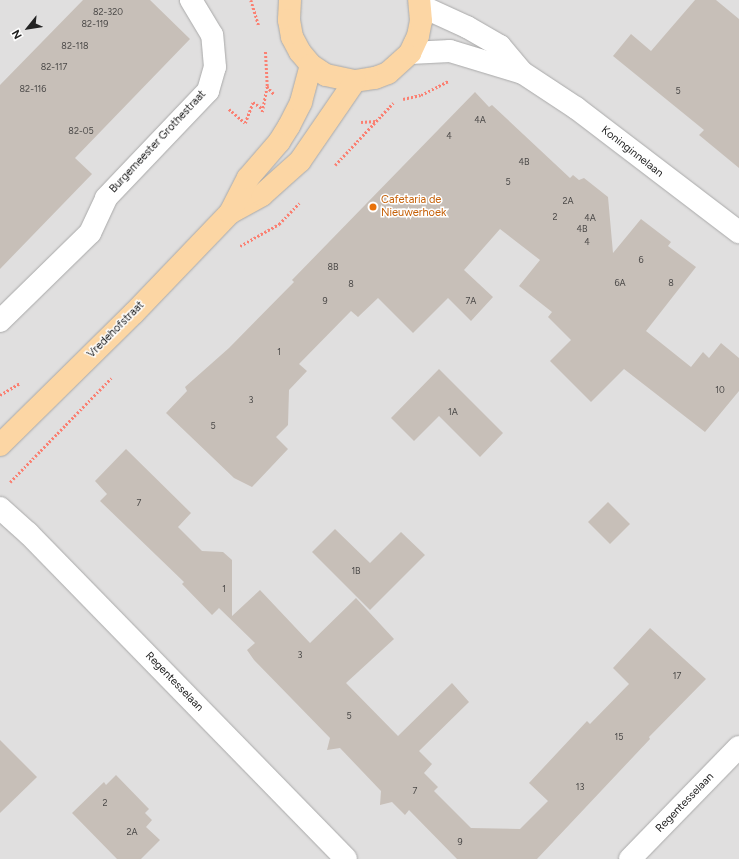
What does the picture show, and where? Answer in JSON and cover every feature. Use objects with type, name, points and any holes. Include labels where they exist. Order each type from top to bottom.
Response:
[{"type":"main road","points":[[290,0],[289,20],[292,37],[300,52],[311,65],[326,75],[355,81],[375,78],[388,73],[410,53],[418,36],[420,3]]},
{"type":"main road","name":"Vredehofstraat","points":[[0,445],[134,313],[230,213],[248,178],[279,142],[289,126],[301,102],[311,65]]},
{"type":"main road","name":"Vredehofstraat","points":[[230,213],[262,195],[300,161],[355,81]]},
{"type":"street","name":"Burgemeester Grothestraat","points":[[0,321],[90,233],[106,198],[208,91],[215,67],[212,35],[191,0]]},
{"type":"street","name":"Koninginnelaan","points":[[420,3],[500,46],[523,72],[576,108],[739,232]]},
{"type":"street","name":"Koninginnelaan","points":[[410,53],[450,51],[523,72]]},
{"type":"street","name":"Regentesselaan","points":[[3,498],[28,533],[346,859]]},
{"type":"street","name":"Regentesselaan","points":[[630,859],[739,747]]},
{"type":"path","points":[[330,170],[390,106],[448,82]]},
{"type":"path","points":[[236,248],[279,224],[304,198]]},
{"type":"path","points":[[3,498],[117,372]]},
{"type":"shaded area","points":[[0,0],[739,0],[739,859],[0,859]]},
{"type":"building","points":[[83,0],[150,0],[190,39],[75,158],[92,174],[0,269],[0,85]]},
{"type":"building","points":[[695,0],[716,0],[739,19],[739,168],[699,135],[704,130],[613,56],[631,34],[651,51]]},
{"type":"building","points":[[475,92],[489,107],[492,105],[570,178],[573,175],[579,180],[584,178],[608,197],[613,253],[641,219],[671,242],[668,246],[696,267],[646,331],[691,367],[703,352],[709,358],[721,343],[739,358],[739,391],[705,432],[624,369],[591,402],[550,361],[571,340],[548,317],[552,312],[519,286],[540,260],[500,229],[464,270],[493,297],[471,321],[448,298],[413,333],[378,298],[358,317],[351,311],[299,364],[307,371],[289,390],[288,425],[276,437],[288,449],[252,487],[234,478],[166,413],[187,391],[185,387],[229,348],[294,282],[292,280]]},
{"type":"building","points":[[439,369],[503,433],[480,457],[439,416],[414,441],[391,418]]},
{"type":"building","points":[[126,449],[191,513],[178,527],[202,551],[223,552],[232,560],[232,616],[260,590],[310,643],[356,598],[394,639],[346,683],[398,736],[452,683],[469,702],[419,751],[432,764],[424,773],[438,787],[434,791],[471,828],[520,829],[548,801],[529,783],[587,721],[590,724],[629,684],[613,668],[650,628],[706,679],[649,737],[650,739],[537,859],[457,859],[409,810],[405,815],[392,802],[380,805],[381,791],[340,748],[327,750],[330,738],[254,660],[247,650],[255,643],[219,608],[212,615],[182,584],[184,582],[100,501],[107,494],[95,481]]},
{"type":"building","points":[[608,502],[630,524],[610,544],[588,522]]},
{"type":"building","points":[[335,529],[370,563],[401,532],[425,555],[370,610],[312,552]]},
{"type":"building","points":[[0,740],[37,777],[0,813]]},
{"type":"building","points":[[116,775],[149,809],[145,813],[152,820],[146,827],[160,840],[141,859],[117,859],[72,813],[104,782],[106,785]]},
{"type":"place","name":"Cafetaria de Nieuwerhoek","points":[[373,207]]}]
